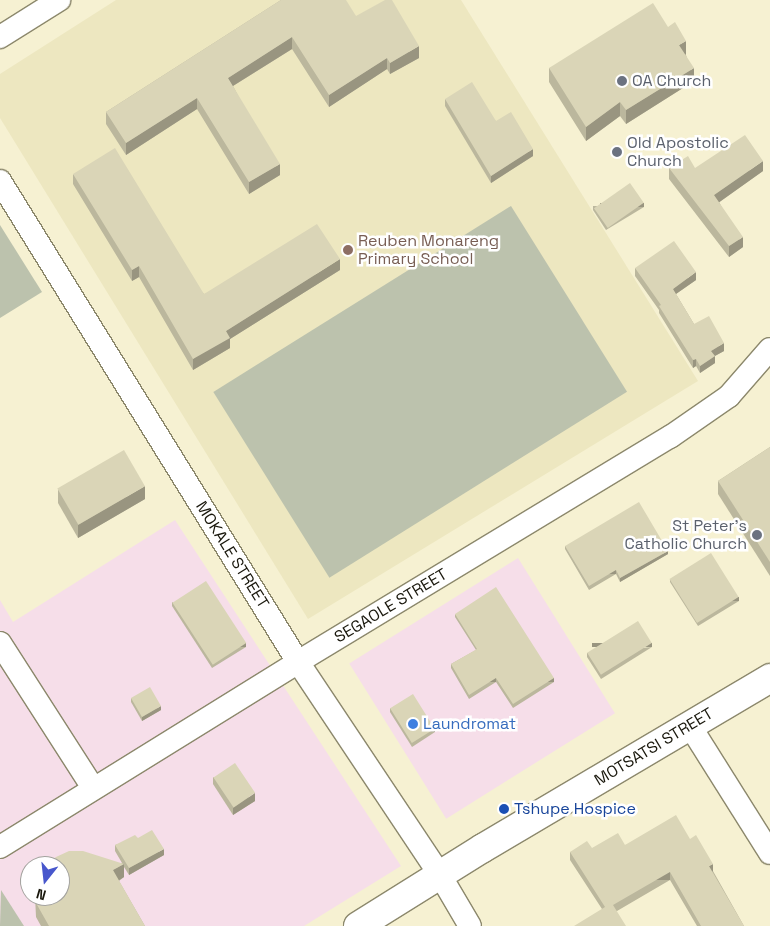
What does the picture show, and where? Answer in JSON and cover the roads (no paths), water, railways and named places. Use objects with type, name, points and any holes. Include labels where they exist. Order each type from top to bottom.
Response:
[{"type":"street","points":[[0,37],[59,0]]},
{"type":"street","name":"MOKALE STREET","points":[[0,181],[298,662],[440,875],[470,926]]},
{"type":"street","name":"SEGAOLE STREET","points":[[0,846],[298,662],[670,437],[729,396],[770,349]]},
{"type":"street","points":[[0,643],[93,788]]},
{"type":"street","name":"MOTSATSI STREET","points":[[358,926],[770,678]]},
{"type":"street","points":[[690,726],[770,853]]},
{"type":"place","name":"OA Church","points":[[622,81]]},
{"type":"place","name":"Old Apostolic Church","points":[[617,152]]},
{"type":"place","name":"Reuben Monareng Primary School","points":[[348,250]]},
{"type":"place","name":"St Peter's Catholic Church","points":[[757,535]]},
{"type":"place","name":"Laundromat","points":[[413,724]]},
{"type":"place","name":"Tshupe Hospice","points":[[504,809]]}]
